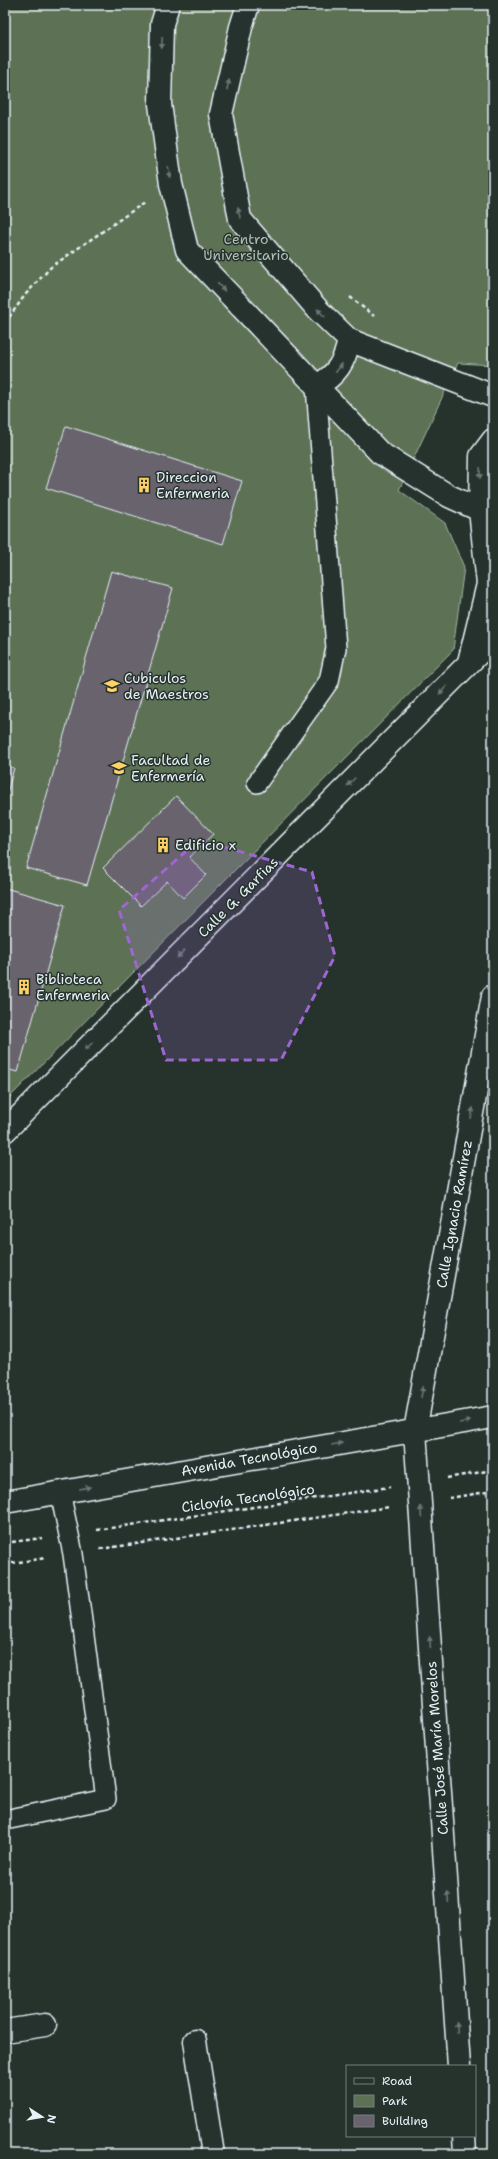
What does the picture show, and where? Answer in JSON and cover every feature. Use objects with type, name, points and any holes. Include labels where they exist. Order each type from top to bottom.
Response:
[{"type":"street","points":[[168,5],[162,24],[160,104],[171,184],[187,250],[380,453],[449,496],[486,516]]},
{"type":"street","points":[[248,5],[241,27],[221,114],[240,219],[319,311],[349,340],[493,396]]},
{"type":"street","points":[[316,386],[327,380],[343,363],[349,340]]},
{"type":"street","points":[[469,662],[488,584],[486,516],[481,456],[493,440]]},
{"type":"street","name":"Calle G. Garfias","points":[[5,1131],[469,662],[493,640]]},
{"type":"street","name":"Calle Ignacio Ramírez","points":[[415,1431],[493,996]]},
{"type":"street","name":"Avenida Tecnológico","points":[[5,1502],[493,1417]]},
{"type":"street","name":"Calle José María Morelos","points":[[415,1431],[459,2065]]},
{"type":"street","points":[[5,2031],[45,2025]]},
{"type":"street","points":[[195,2041],[213,2154]]},
{"type":"street","points":[[464,2137],[465,2154]]},
{"type":"lane","points":[[257,783],[329,681],[336,648],[316,386]]},
{"type":"lane","points":[[5,1820],[106,1799],[73,1554],[60,1492]]},
{"type":"path","points":[[5,323],[25,295],[51,267],[171,184]]},
{"type":"path","points":[[346,294],[380,320]]},
{"type":"path","name":"Ciclovía Tecnológico","points":[[5,1543],[419,1492],[493,1470]]},
{"type":"path","points":[[5,1564],[73,1554],[419,1492],[493,1490]]},
{"type":"highlighted area","points":[[199,840],[312,872],[335,956],[281,1060],[166,1060],[119,910]]},
{"type":"green space","name":"Centro Universitario","points":[[5,5],[493,5],[493,365],[458,363],[399,490],[445,523],[464,567],[453,650],[5,1102]]},
{"type":"building","name":"Direccion Enfermeria","points":[[66,426],[242,481],[223,544],[46,488]]},
{"type":"building","name":"Cubiculos de Maestros","points":[[111,571],[173,588],[87,885],[26,868]]},
{"type":"building","points":[[5,765],[14,768],[5,800]]},
{"type":"building","name":"Edificio x","points":[[176,796],[213,834],[189,857],[206,875],[183,898],[167,881],[141,906],[103,868]]},
{"type":"building","name":"Biblioteca Enfermeria","points":[[5,888],[65,905],[18,1072],[5,1069]]},
{"type":"place","name":"Direccion Enfermeria","points":[[144,485]]},
{"type":"place","name":"Cubiculos de Maestros","points":[[112,686]]},
{"type":"place","name":"Facultad de Enfermería","points":[[119,768]]},
{"type":"place","name":"Edificio x","points":[[163,845]]},
{"type":"place","name":"Biblioteca Enfermeria","points":[[24,987]]}]
